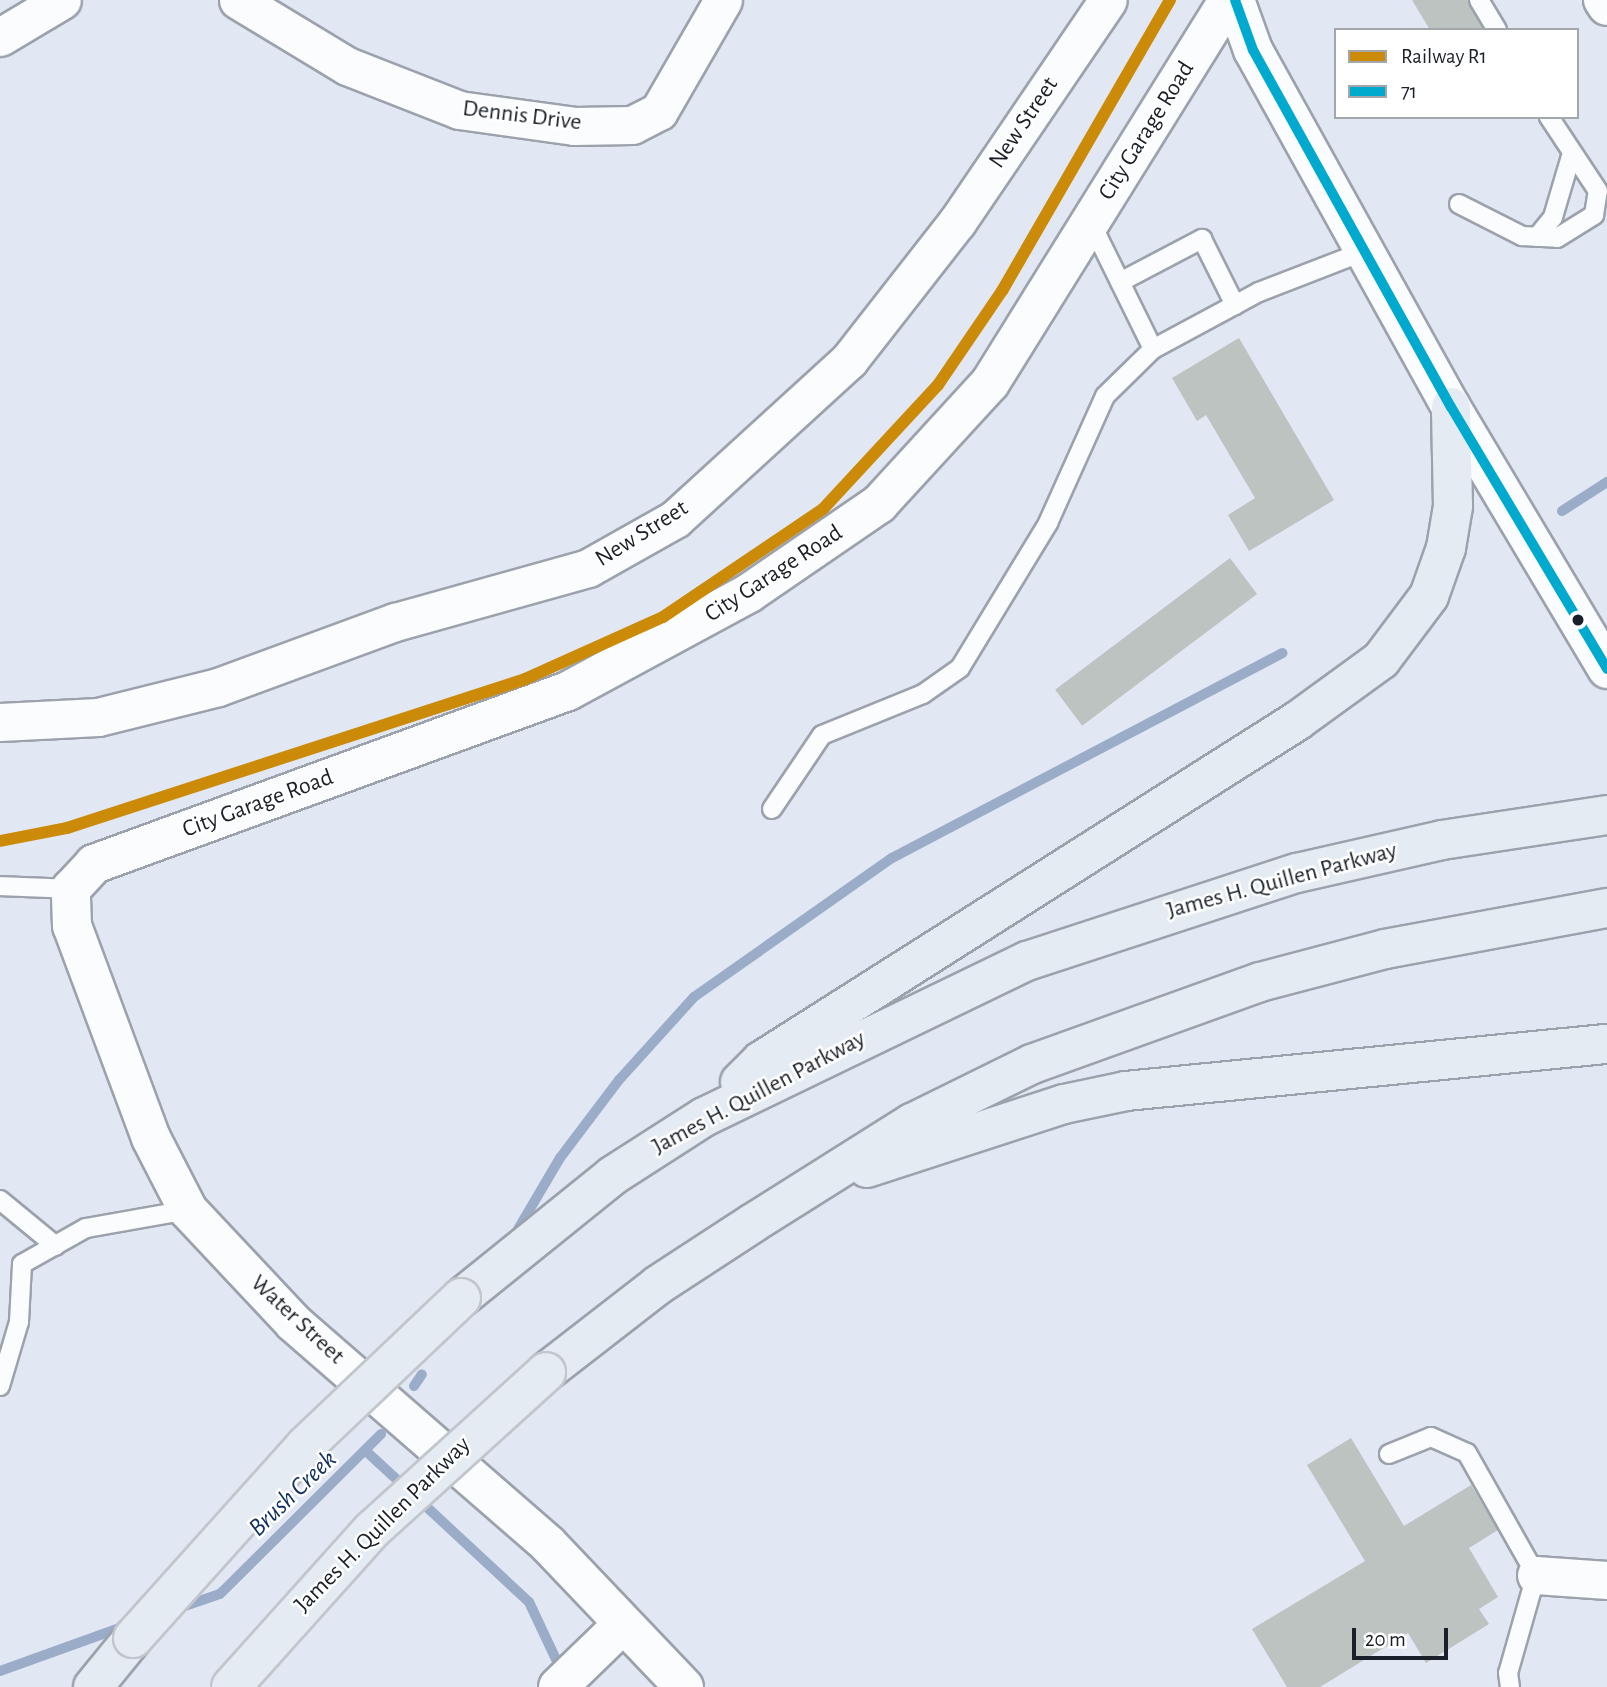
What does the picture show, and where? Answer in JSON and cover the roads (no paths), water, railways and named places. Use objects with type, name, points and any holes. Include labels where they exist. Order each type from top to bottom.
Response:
[{"type":"highway","points":[[704,1117],[761,1061],[1297,721],[1381,660],[1429,596],[1446,548],[1453,506],[1451,407]]},
{"type":"highway","name":"James H. Quillen Parkway","points":[[93,1687],[305,1446],[461,1298],[612,1176],[704,1117],[923,1006],[1134,922],[1297,873],[1442,839],[1596,816]]},
{"type":"highway","name":"James H. Quillen Parkway","points":[[232,1687],[372,1530],[545,1372],[658,1285],[828,1180],[912,1123],[1139,1021],[1385,949],[1607,908]]},
{"type":"highway","points":[[828,1180],[1064,1104],[1126,1091],[1607,1044]]},
{"type":"street","points":[[0,37],[62,0]]},
{"type":"street","name":"Dennis Drive","points":[[238,0],[347,66],[459,110],[574,126],[632,125],[659,111],[723,0]]},
{"type":"street","name":"New Street","points":[[0,722],[99,717],[218,687],[396,622],[587,568],[675,519],[849,360],[957,222],[1108,0]]},
{"type":"street","name":"City Garage Road","points":[[83,876],[568,691],[749,593],[888,494],[989,383],[1091,223],[1227,0]]},
{"type":"street","points":[[1235,0],[1253,50],[1451,407],[1607,669]]},
{"type":"street","points":[[1603,0],[1607,6]]},
{"type":"street","name":"Water Street","points":[[83,876],[72,926],[151,1138],[188,1210],[294,1323],[466,1468],[684,1687]]},
{"type":"street","points":[[1536,1575],[1607,1580]]},
{"type":"street","points":[[558,1687],[622,1625]]},
{"type":"lane","points":[[1479,0],[1496,28]]},
{"type":"lane","points":[[1459,204],[1522,236],[1574,233],[1594,215],[1598,191],[1550,119]]},
{"type":"lane","points":[[1537,237],[1553,217],[1572,153]]},
{"type":"lane","points":[[1091,223],[1153,349]]},
{"type":"lane","points":[[1120,282],[1202,239],[1235,305]]},
{"type":"lane","points":[[772,809],[822,736],[923,694],[960,668],[1048,523],[1105,396],[1125,370],[1153,349],[1235,305],[1365,251]]},
{"type":"lane","name":"City Garage Road","points":[[0,886],[83,876]]},
{"type":"lane","points":[[0,1200],[56,1246]]},
{"type":"lane","points":[[0,1385],[19,1322],[22,1264],[86,1228],[188,1210]]},
{"type":"lane","points":[[1389,1454],[1431,1437],[1467,1453],[1536,1575],[1508,1673],[1510,1687]]},
{"type":"waterway","points":[[1562,511],[1607,482]]},
{"type":"waterway","points":[[514,1236],[560,1158],[619,1080],[694,997],[892,858],[1282,653]]},
{"type":"waterway","points":[[414,1386],[422,1374]]},
{"type":"waterway","name":"Brush Creek","points":[[179,1608],[220,1594],[381,1434]]},
{"type":"waterway","name":"Brush Creek","points":[[368,1453],[406,1488]]},
{"type":"waterway","name":"Brush Creek","points":[[417,1498],[529,1602],[562,1672]]},
{"type":"waterway","name":"Brush Creek","points":[[0,1671],[125,1626]]},
{"type":"rail line","name":"R1","points":[[0,841],[67,828],[525,679],[663,617],[823,509],[938,385],[1002,291],[1170,0]]}]
